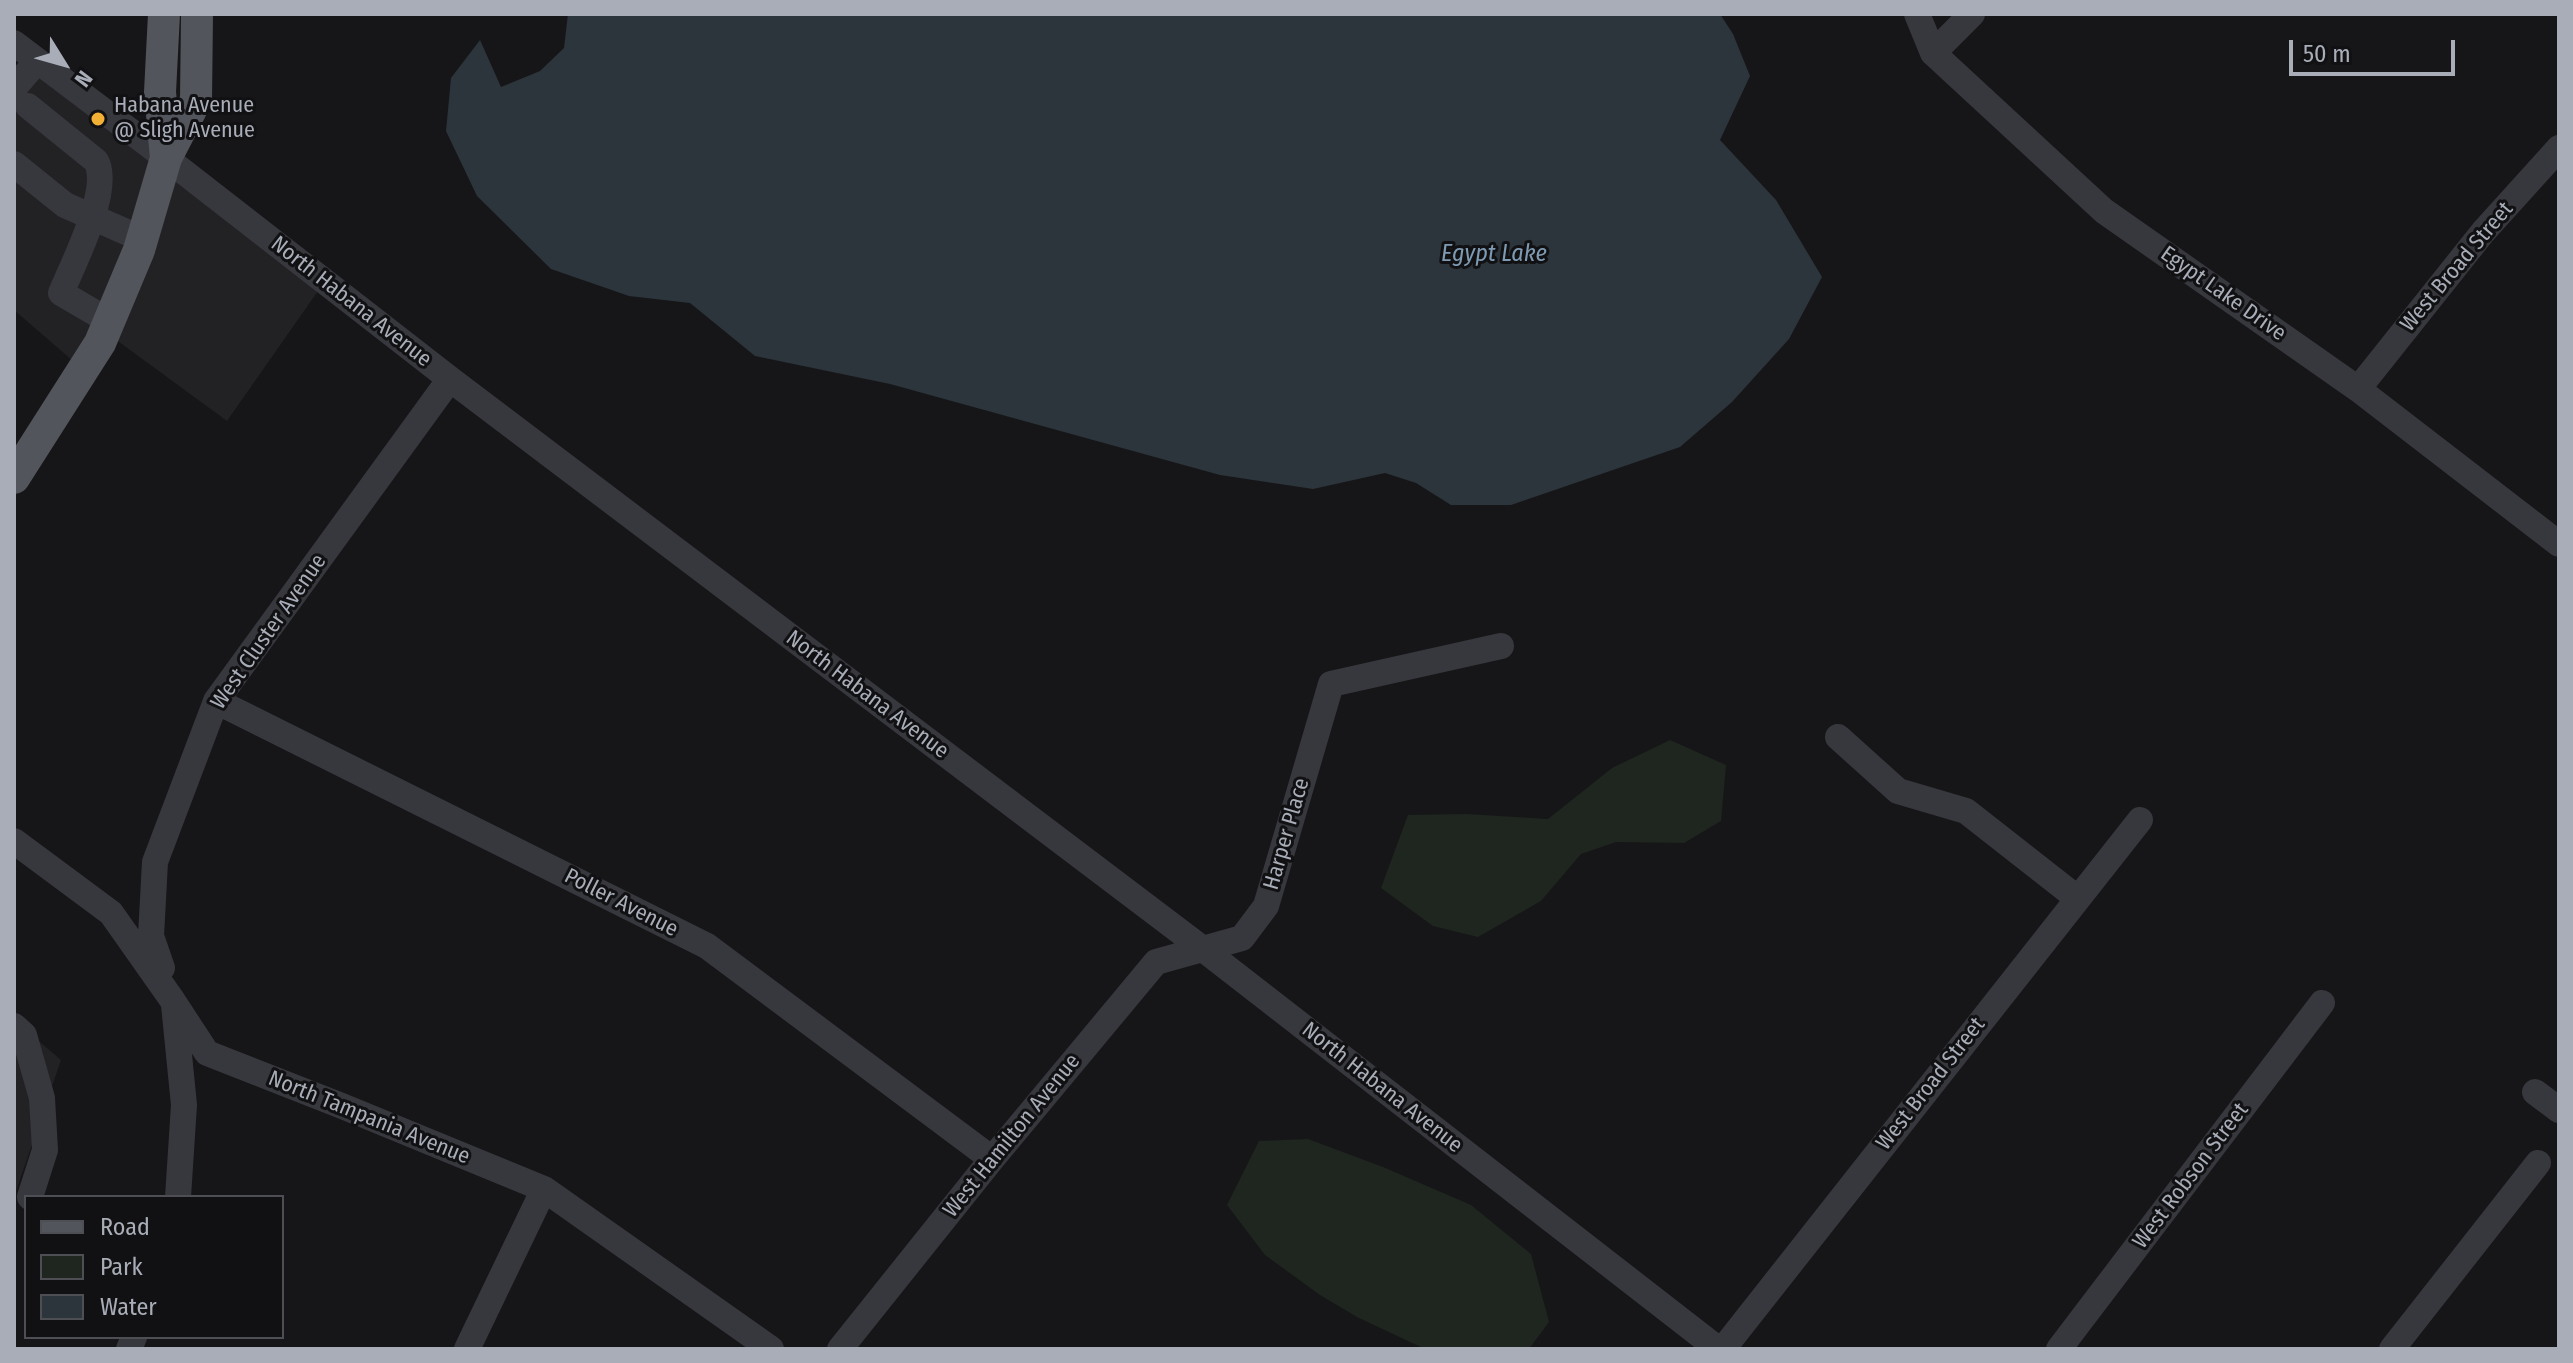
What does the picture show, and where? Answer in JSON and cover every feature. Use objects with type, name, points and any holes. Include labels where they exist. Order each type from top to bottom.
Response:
[{"type":"main road","points":[[164,14],[160,92],[166,158]]},
{"type":"main road","points":[[14,478],[100,343],[142,239],[166,158],[196,100],[197,14]]},
{"type":"street","name":"Egypt Lake Drive","points":[[1917,14],[1933,53],[2104,211],[2358,389],[2559,544]]},
{"type":"street","points":[[1933,53],[1972,14]]},
{"type":"street","name":"North Habana Avenue","points":[[14,43],[450,379],[1203,949],[1721,1349]]},
{"type":"street","points":[[46,67],[19,106],[96,161],[101,177],[91,217],[61,293],[109,321]]},
{"type":"street","points":[[73,143],[99,108]]},
{"type":"street","name":"West Broad Street","points":[[2358,389],[2483,232],[2559,148]]},
{"type":"street","points":[[14,164],[65,205],[142,239]]},
{"type":"street","name":"West Cluster Avenue","points":[[178,1195],[184,1105],[173,1001],[151,936],[155,862],[216,701],[450,379]]},
{"type":"street","name":"Harper Place","points":[[1203,949],[1242,938],[1266,906],[1331,684],[1501,646]]},
{"type":"street","name":"Poller Avenue","points":[[216,701],[707,946],[992,1159]]},
{"type":"street","points":[[1838,737],[1898,791],[1966,811],[2077,898]]},
{"type":"street","name":"West Broad Street","points":[[1721,1349],[2140,820]]},
{"type":"street","name":"North Tampania Avenue","points":[[14,841],[111,913],[207,1053],[544,1189],[771,1349]]},
{"type":"street","name":"West Hamilton Avenue","points":[[840,1349],[992,1159],[1156,962],[1203,949]]},
{"type":"street","name":"West Robson Street","points":[[2059,1349],[2322,1003]]},
{"type":"street","points":[[14,1026],[24,1035],[42,1098],[45,1150],[31,1195]]},
{"type":"street","points":[[2535,1092],[2559,1110]]},
{"type":"street","points":[[2392,1349],[2538,1163]]},
{"type":"street","points":[[467,1349],[544,1189]]},
{"type":"shaded area","points":[[23,65],[150,160],[127,245],[89,336],[73,361],[14,310],[14,78]]},
{"type":"shaded area","points":[[173,178],[318,291],[227,421],[115,339]]},
{"type":"shaded area","points":[[14,1020],[61,1060],[14,1197]]},
{"type":"green space","points":[[1670,740],[1726,765],[1721,821],[1684,843],[1616,842],[1581,854],[1541,901],[1478,937],[1433,926],[1381,888],[1408,815],[1467,814],[1548,819],[1612,768]]},
{"type":"green space","points":[[1308,1139],[1471,1205],[1531,1254],[1549,1322],[1529,1349],[1425,1349],[1357,1317],[1320,1295],[1265,1255],[1227,1205],[1259,1141]]},
{"type":"water","name":"Egypt Lake","points":[[568,14],[1720,14],[1733,34],[1750,76],[1720,140],[1776,200],[1822,277],[1789,339],[1732,402],[1680,447],[1511,505],[1451,505],[1416,483],[1385,473],[1313,489],[1220,475],[890,384],[755,356],[690,303],[629,296],[551,269],[477,196],[446,131],[451,78],[480,40],[501,87],[540,71],[564,48]]},
{"type":"place","name":"Habana Avenue @ Sligh Avenue","points":[[98,119]]}]
